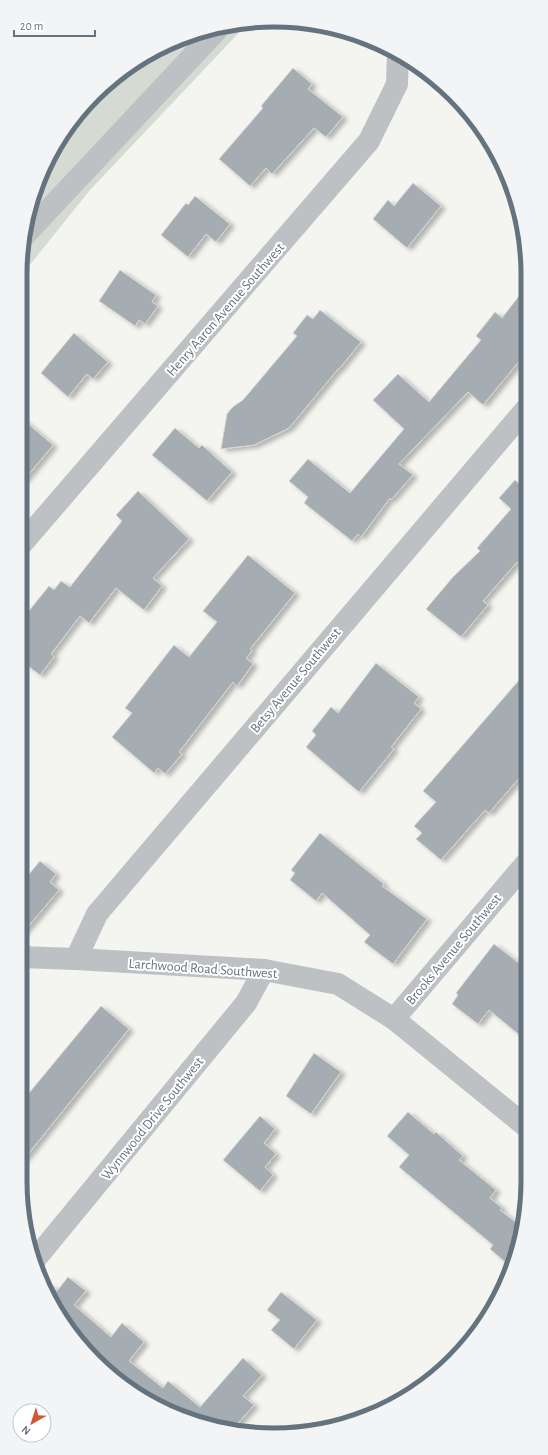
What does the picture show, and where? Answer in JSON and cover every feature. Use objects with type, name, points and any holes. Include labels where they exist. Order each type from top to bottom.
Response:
[{"type":"street","points":[[32,228],[213,34]]},
{"type":"street","name":"Henry Aaron Avenue Southwest","points":[[27,538],[369,141],[397,84],[398,60]]},
{"type":"street","name":"Betsy Avenue Southwest","points":[[76,959],[97,914],[521,415]]},
{"type":"street","name":"Brooks Avenue Southwest","points":[[394,1019],[521,869]]},
{"type":"street","name":"Larchwood Road Southwest","points":[[27,957],[264,970],[338,984],[394,1019],[521,1122]]},
{"type":"street","name":"Wynnwood Drive Southwest","points":[[38,1255],[246,1003],[264,970]]},
{"type":"shaded area","points":[[242,29],[90,190],[27,268],[29,242],[35,210],[46,179],[60,150],[88,111],[111,88],[124,78],[165,52],[210,35]]},
{"type":"building","points":[[293,68],[312,84],[308,89],[343,117],[326,137],[314,128],[272,174],[266,168],[250,186],[219,159],[263,108],[261,106]]},
{"type":"building","points":[[413,183],[441,206],[407,248],[373,219],[388,200],[394,206]]},
{"type":"building","points":[[195,196],[230,224],[216,242],[206,234],[188,257],[161,235],[186,203],[188,205]]},
{"type":"building","points":[[120,270],[156,295],[152,302],[158,306],[145,324],[139,320],[135,326],[99,301]]},
{"type":"building","points":[[521,293],[521,359],[483,405],[468,392],[399,464],[413,475],[391,500],[390,498],[361,537],[358,534],[352,541],[304,503],[308,497],[289,481],[308,459],[350,493],[404,429],[373,400],[398,374],[429,402],[481,340],[476,336],[495,312],[502,318]]},
{"type":"building","points":[[320,310],[361,342],[289,428],[254,445],[221,449],[227,414],[234,406],[243,400],[297,336],[293,333],[307,315],[313,319]]},
{"type":"building","points":[[74,333],[108,362],[93,379],[87,374],[68,397],[41,373]]},
{"type":"building","points":[[27,423],[53,445],[27,477]]},
{"type":"building","points":[[175,428],[199,448],[202,445],[232,472],[207,501],[152,455]]},
{"type":"building","points":[[515,480],[521,485],[521,566],[517,562],[483,601],[488,605],[461,637],[426,609],[453,577],[480,551],[477,548],[511,509],[499,498]]},
{"type":"building","points":[[138,491],[189,539],[153,578],[162,586],[144,610],[116,588],[89,623],[80,616],[51,654],[54,657],[40,675],[27,665],[27,613],[49,586],[54,590],[61,581],[70,587],[122,521],[116,515]]},
{"type":"building","points":[[248,555],[295,593],[250,649],[252,651],[246,658],[253,664],[237,686],[233,682],[179,752],[182,754],[165,774],[158,768],[154,773],[112,737],[132,713],[125,708],[174,645],[189,657],[217,622],[203,611]]},
{"type":"building","points":[[376,663],[419,697],[414,703],[421,709],[391,747],[394,749],[359,792],[306,747],[316,735],[312,731],[331,707],[338,713]]},
{"type":"building","points":[[521,678],[521,776],[489,813],[485,810],[441,860],[416,839],[422,833],[414,826],[436,802],[423,791]]},
{"type":"building","points":[[320,833],[384,884],[382,886],[427,919],[393,964],[364,942],[370,935],[322,893],[316,901],[290,880],[295,873],[291,870]]},
{"type":"building","points":[[40,861],[56,874],[50,882],[59,890],[27,928],[27,877]]},
{"type":"building","points":[[494,944],[521,965],[521,1036],[489,1010],[478,1024],[452,1004],[458,995],[456,993]]},
{"type":"building","points":[[101,1006],[129,1029],[27,1155],[27,1096]]},
{"type":"building","points":[[314,1053],[341,1072],[311,1114],[286,1096]]},
{"type":"building","points":[[408,1112],[434,1134],[436,1132],[463,1156],[459,1160],[496,1190],[490,1198],[502,1208],[500,1210],[517,1223],[513,1245],[507,1263],[490,1249],[493,1245],[399,1167],[409,1155],[387,1136]]},
{"type":"building","points":[[260,1116],[275,1129],[264,1143],[276,1154],[265,1167],[273,1175],[260,1191],[223,1160]]},
{"type":"building","points":[[68,1277],[86,1291],[74,1305],[111,1337],[122,1323],[144,1342],[129,1361],[163,1388],[168,1381],[200,1407],[243,1358],[262,1375],[243,1396],[254,1405],[236,1425],[210,1420],[195,1415],[165,1403],[150,1395],[111,1367],[88,1344],[69,1318],[50,1285],[57,1291]]},
{"type":"building","points":[[281,1292],[317,1320],[294,1349],[271,1330],[280,1320],[267,1310]]}]
